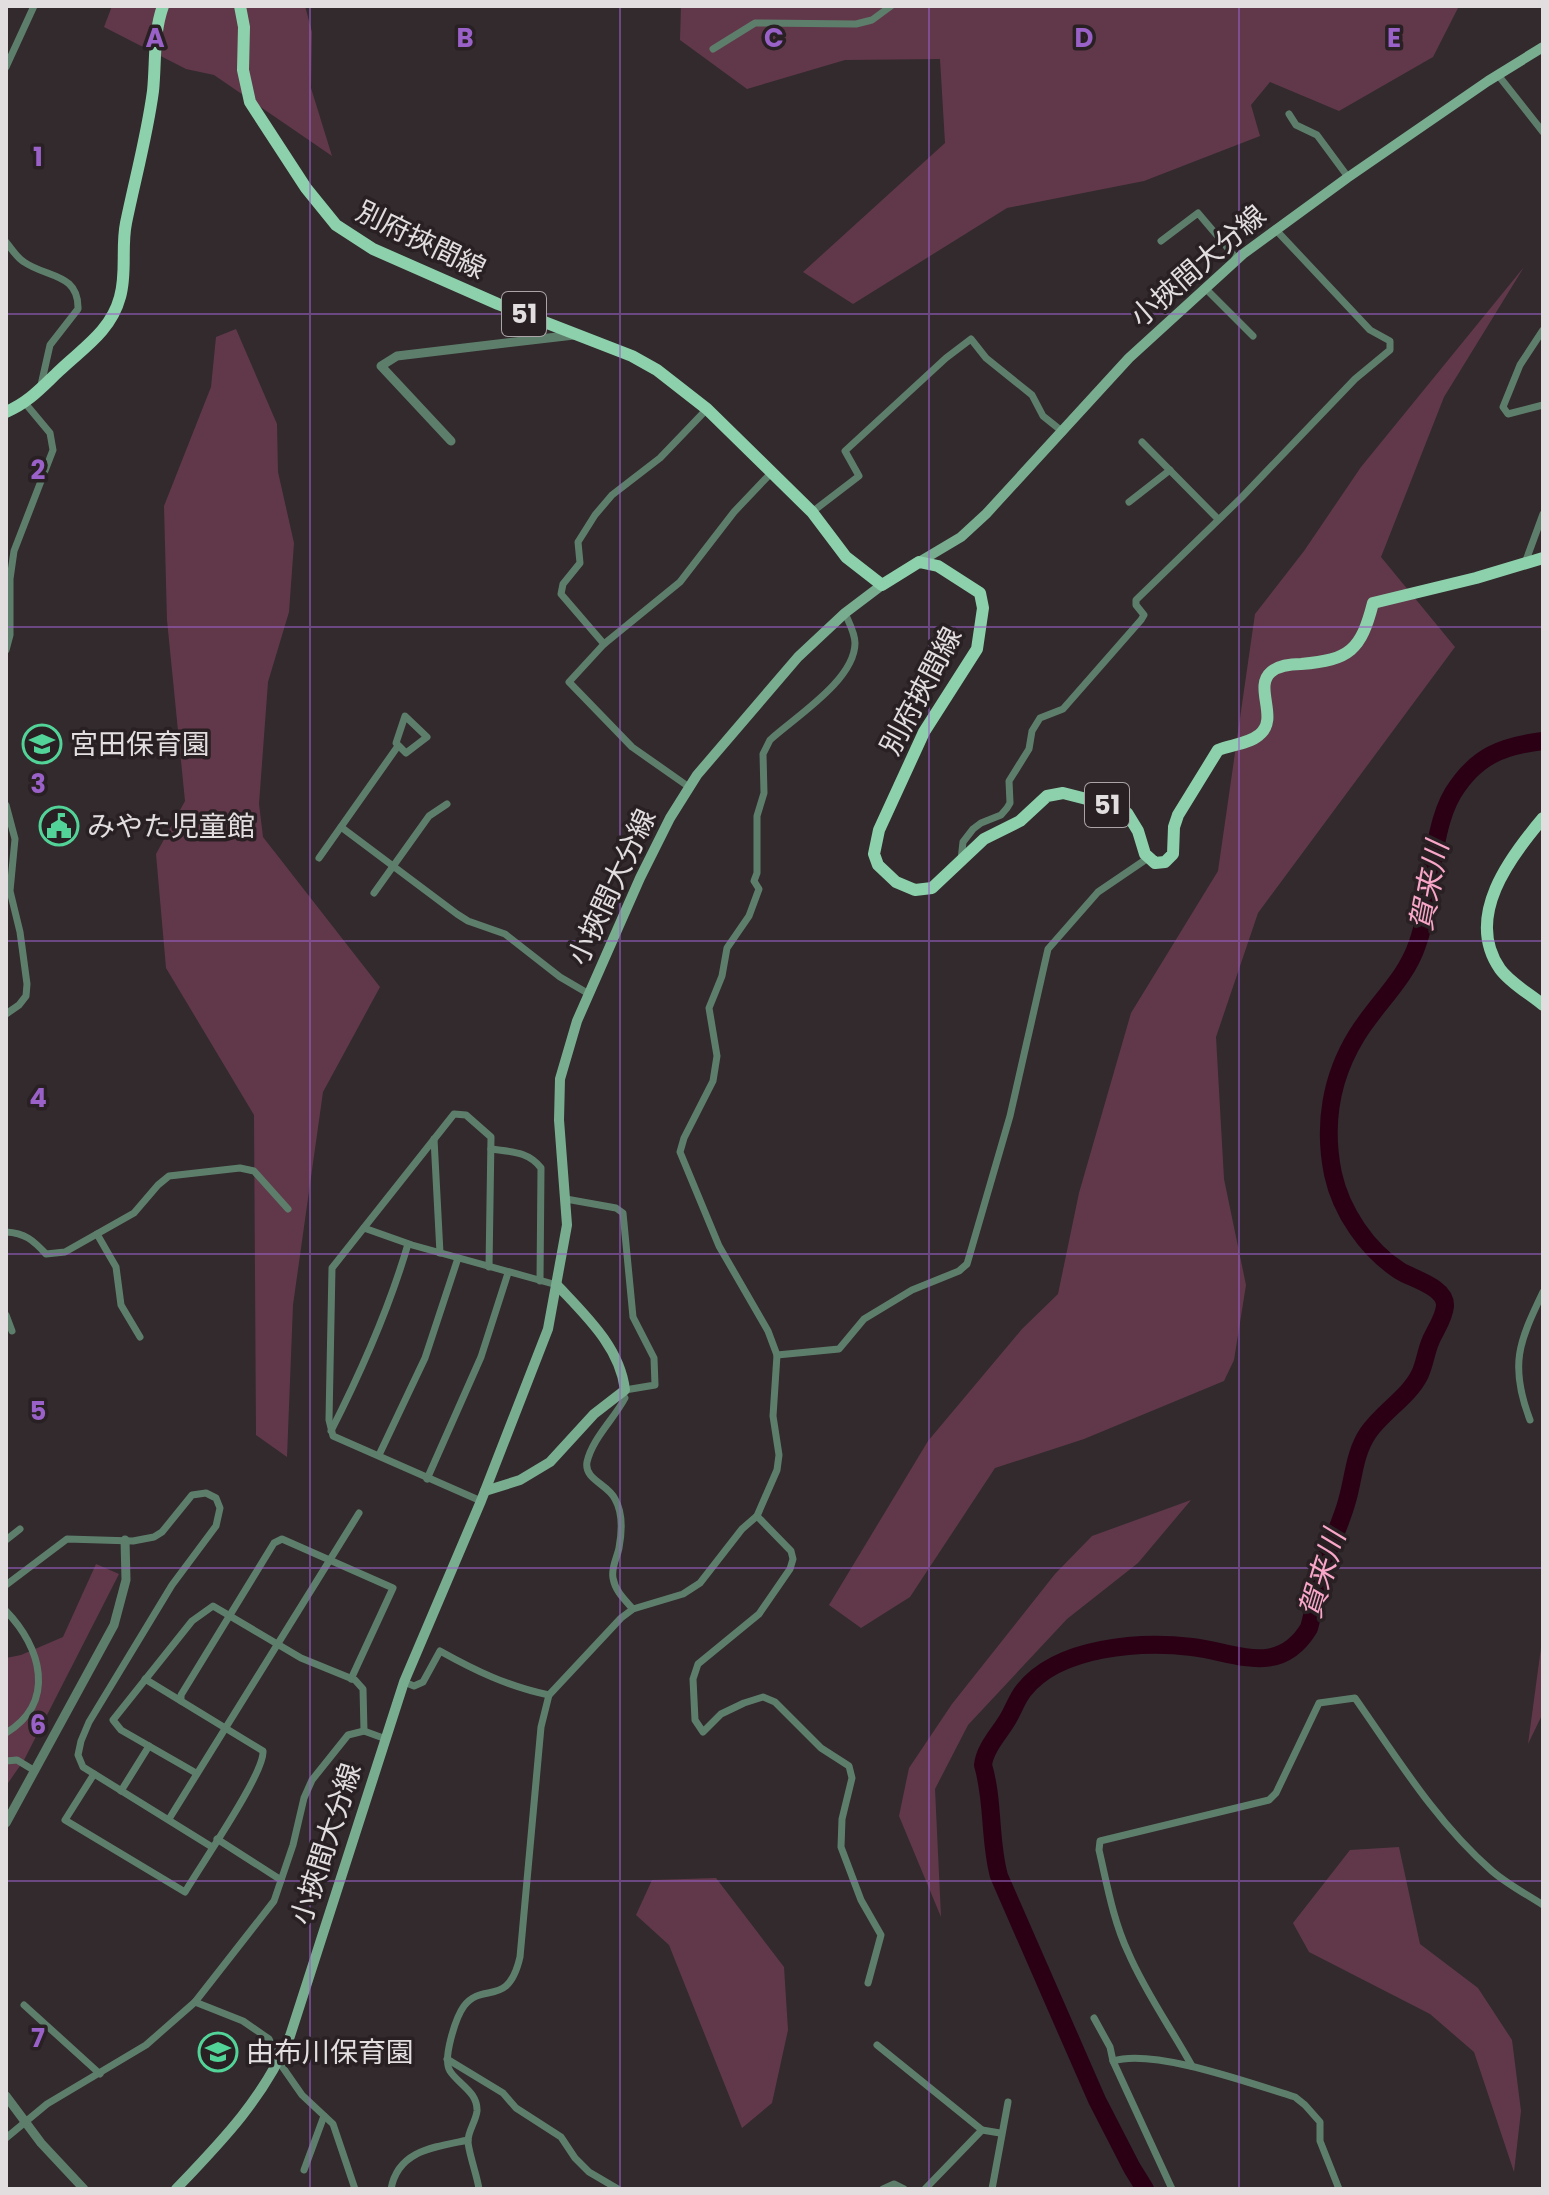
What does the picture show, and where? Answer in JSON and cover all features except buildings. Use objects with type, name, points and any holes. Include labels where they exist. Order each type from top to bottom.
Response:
[{"type":"main road","points":[[6,412],[40,391],[100,334],[121,295],[123,236],[150,110],[156,28],[163,6]]},
{"type":"main road","name":"別府挾間線","points":[[240,6],[244,27],[243,70],[250,102],[306,188],[336,225],[373,249],[498,304],[632,356],[657,370],[707,409],[812,512],[846,557],[882,585]]},
{"type":"main road","name":"小挾間大分線","points":[[919,562],[961,537],[986,514],[1129,358],[1237,259],[1348,177],[1543,47]]},
{"type":"main road","name":"51","points":[[1148,858],[1160,863],[1173,854],[1174,827],[1178,815],[1218,750],[1255,738],[1263,731],[1267,723],[1265,682],[1269,673],[1293,664],[1326,662],[1347,653],[1366,632],[1373,603],[1543,558]]},
{"type":"main road","points":[[882,585],[919,562]]},
{"type":"main road","name":"別府挾間線","points":[[919,562],[938,566],[980,593],[983,608],[980,638],[976,652],[924,732],[884,819],[874,854],[878,865],[889,879],[915,890],[935,886],[984,839],[1016,824],[1043,798],[1059,793],[1114,806],[1127,813],[1148,858]]},
{"type":"main road","name":"小挾間大分線","points":[[176,2189],[245,2116],[279,2062],[404,1682],[483,1496],[548,1329],[567,1225],[559,1120],[560,1079],[570,1042],[589,994],[640,878],[689,787],[750,710],[798,657],[845,613],[882,585]]},
{"type":"main road","points":[[1543,818],[1518,848],[1500,877],[1492,897],[1488,922],[1489,943],[1501,970],[1543,1005]]},
{"type":"main road","points":[[483,1496],[520,1480],[550,1462],[594,1414],[623,1392],[623,1372],[613,1352],[557,1285]]},
{"type":"street","points":[[6,67],[34,6]]},
{"type":"street","points":[[713,49],[755,23],[856,24],[872,20],[891,6]]},
{"type":"street","points":[[1498,75],[1543,132]]},
{"type":"street","points":[[1289,114],[1296,125],[1317,135],[1348,177]]},
{"type":"street","points":[[1161,241],[1198,213],[1237,259]]},
{"type":"street","points":[[961,861],[963,842],[973,829],[1001,815],[1010,803],[1009,781],[1029,749],[1032,731],[1040,718],[1063,709],[1141,620],[1144,615],[1136,600],[1355,379],[1390,350],[1390,341],[1370,330],[1275,229]]},
{"type":"street","points":[[6,242],[23,261],[67,282],[77,294],[77,312],[49,348],[40,391]]},
{"type":"street","points":[[1206,289],[1253,336]]},
{"type":"street","points":[[1543,330],[1520,365],[1503,407],[1508,414],[1543,405]]},
{"type":"street","points":[[451,441],[381,366],[397,356],[577,334]]},
{"type":"street","points":[[812,512],[859,476],[845,451],[946,358],[971,339],[986,358],[1032,395],[1043,416],[1063,432]]},
{"type":"street","points":[[6,650],[10,635],[8,572],[53,446],[50,433],[25,403]]},
{"type":"street","points":[[604,644],[561,594],[563,584],[580,563],[578,542],[612,495],[660,458],[707,409]]},
{"type":"street","points":[[1142,442],[1218,519]]},
{"type":"street","points":[[1129,502],[1170,470]]},
{"type":"street","points":[[689,787],[632,747],[569,682],[604,644],[680,582],[734,512],[772,472]]},
{"type":"street","points":[[1525,563],[1543,514]]},
{"type":"street","points":[[479,2189],[468,2140],[477,2109],[471,2093],[450,2072],[447,2059],[462,2008],[470,1999],[506,1988],[516,1975],[541,1727],[549,1695],[633,1609],[660,1603],[700,1583],[742,1529],[757,1516],[777,1470],[779,1455],[773,1416],[777,1355],[768,1331],[719,1246],[680,1152],[713,1081],[717,1056],[709,1008],[722,976],[727,948],[749,916],[759,889],[754,881],[757,873],[757,816],[764,793],[763,754],[770,740],[842,676],[855,646],[845,613]]},
{"type":"street","points":[[319,858],[398,746],[396,743],[405,716],[427,737],[409,753],[398,746]]},
{"type":"street","points":[[374,893],[429,816],[447,804]]},
{"type":"street","points":[[6,805],[15,839],[10,891],[27,984],[26,996],[6,1014]]},
{"type":"street","points":[[341,827],[468,921],[505,934],[560,977],[589,994]]},
{"type":"street","points":[[777,1355],[839,1349],[864,1319],[912,1290],[959,1271],[967,1264],[1010,1116],[1048,949],[1098,892],[1148,858]]},
{"type":"street","points":[[7,928],[18,924]]},
{"type":"street","points":[[483,1496],[427,1479],[333,1436],[329,1420],[332,1268],[454,1114],[466,1115],[491,1137],[489,1267]]},
{"type":"street","points":[[434,1139],[440,1253]]},
{"type":"street","points":[[491,1149],[527,1155],[541,1168],[540,1281]]},
{"type":"street","points":[[6,1232],[29,1237],[46,1254],[65,1252],[134,1213],[169,1176],[240,1168],[254,1171],[288,1209]]},
{"type":"street","points":[[566,1199],[616,1208],[623,1213],[633,1317],[654,1358],[655,1385],[623,1392],[625,1398],[590,1452],[586,1465],[589,1475],[614,1495],[620,1509],[620,1537],[613,1580],[633,1609]]},
{"type":"street","points":[[364,1228],[408,1244],[557,1285]]},
{"type":"street","points":[[97,1234],[116,1267],[121,1305],[140,1337]]},
{"type":"street","points":[[331,1431],[363,1369],[398,1281],[408,1244]]},
{"type":"street","points":[[379,1455],[425,1358],[458,1258]]},
{"type":"street","points":[[427,1479],[481,1357],[508,1273]]},
{"type":"street","points":[[1530,1420],[1520,1395],[1518,1357],[1520,1343],[1543,1292]]},
{"type":"street","points":[[6,1315],[12,1331]]},
{"type":"street","points":[[6,1585],[67,1539],[139,1541],[158,1534],[192,1495],[206,1493],[219,1502],[220,1515],[216,1526],[138,1638],[89,1722],[78,1755],[83,1767],[212,1847]]},
{"type":"street","points":[[169,1819],[359,1513]]},
{"type":"street","points":[[757,1516],[791,1551],[793,1559],[790,1569],[759,1614],[698,1664],[693,1679],[695,1720],[703,1732],[732,1708],[768,1698],[821,1748],[849,1766],[852,1778],[842,1819],[841,1847],[861,1900],[881,1935],[868,1983]]},
{"type":"street","points":[[6,1540],[20,1529]]},
{"type":"street","points":[[181,1701],[181,1695],[274,1543],[282,1539],[393,1588],[351,1679]]},
{"type":"street","points":[[6,1823],[114,1625],[126,1580],[125,1540]]},
{"type":"street","points":[[196,1773],[116,1726],[113,1720],[192,1621],[208,1607],[213,1606],[230,1614],[301,1658],[351,1679],[363,1689],[364,1731]]},
{"type":"street","points":[[6,1611],[30,1642],[39,1668],[33,1705],[28,1714],[6,1733]]},
{"type":"street","points":[[404,1682],[414,1686],[423,1682],[440,1651],[474,1670],[549,1695]]},
{"type":"street","points":[[94,1774],[65,1820],[182,1892],[264,1760],[263,1751],[145,1679]]},
{"type":"street","points":[[1192,2066],[1128,1954],[1113,1909],[1099,1850],[1100,1841],[1269,1800],[1276,1793],[1319,1703],[1355,1698],[1424,1798],[1451,1829],[1493,1871],[1543,1905]]},
{"type":"street","points":[[6,2138],[47,2104],[100,2074],[167,2029],[195,2002],[274,1901],[312,1780],[348,1735],[364,1731],[386,1739]]},
{"type":"street","points":[[121,1791],[149,1746]]},
{"type":"street","points":[[6,1761],[17,1760],[35,1771]]},
{"type":"street","points":[[217,1839],[281,1880]]},
{"type":"street","points":[[195,2002],[243,2021],[274,2046],[279,2062],[302,2095],[333,2124],[355,2189]]},
{"type":"street","points":[[24,2005],[100,2074]]},
{"type":"street","points":[[1094,2018],[1110,2047],[1113,2061],[1172,2189]]},
{"type":"street","points":[[877,2045],[982,2130],[1000,2133]]},
{"type":"street","points":[[1113,2061],[1124,2057],[1192,2066],[1295,2097],[1320,2122],[1320,2141],[1339,2189]]},
{"type":"street","points":[[447,2059],[503,2093],[516,2108],[561,2137],[589,2172],[618,2189]]},
{"type":"street","points":[[6,2096],[24,2123],[84,2189]]},
{"type":"street","points":[[992,2189],[1008,2102]]},
{"type":"street","points":[[304,2170],[324,2116]]},
{"type":"street","points":[[925,2189],[982,2130]]},
{"type":"street","points":[[391,2189],[393,2177],[402,2162],[416,2153],[468,2140]]},
{"type":"street","points":[[883,2189],[894,2184],[904,2189]]},
{"type":"shaded area","points":[[112,6],[305,6],[312,32],[311,88],[332,156],[214,75],[186,69],[104,27]]},
{"type":"shaded area","points":[[681,6],[1459,6],[1433,57],[1339,111],[1270,82],[1251,105],[1260,136],[1144,181],[1007,208],[853,304],[803,272],[945,143],[940,59],[845,60],[747,89],[680,40]]},
{"type":"shaded area","points":[[1524,267],[1444,397],[1381,557],[1455,647],[1258,913],[1216,1037],[1224,1179],[1246,1285],[1234,1360],[1224,1381],[1084,1439],[995,1468],[910,1597],[861,1628],[829,1605],[928,1441],[1022,1329],[1058,1294],[1079,1193],[1131,1013],[1218,871],[1255,614],[1304,551],[1361,467]]},
{"type":"shaded area","points":[[236,329],[277,424],[278,472],[294,543],[289,612],[268,682],[259,804],[263,837],[380,987],[323,1092],[293,1305],[287,1457],[256,1435],[254,1115],[166,968],[156,854],[185,801],[167,620],[164,506],[211,387],[216,337]]},
{"type":"shaded area","points":[[1191,1500],[1138,1563],[1067,1619],[968,1725],[935,1789],[941,1917],[899,1816],[909,1768],[952,1704],[1055,1574],[1092,1536]]},
{"type":"shaded area","points":[[96,1564],[119,1574],[24,1760],[6,1786],[6,1658],[63,1637]]},
{"type":"shaded area","points":[[1543,1633],[1543,1713],[1528,1744]]},
{"type":"shaded area","points":[[1399,1847],[1420,1944],[1478,1988],[1512,2040],[1521,2111],[1514,2172],[1474,2052],[1430,2014],[1309,1952],[1293,1923],[1350,1850]]},
{"type":"shaded area","points":[[716,1878],[784,1967],[788,2030],[772,2103],[742,2128],[669,1945],[636,1915],[652,1880]]},
{"type":"waterway","name":"賀来川","points":[[1145,2189],[1097,2100],[999,1876],[984,1758],[1024,1690],[1039,1675],[1079,1655],[1126,1646],[1172,1645],[1255,1658],[1270,1657],[1284,1653],[1309,1628],[1322,1571],[1345,1509],[1360,1449],[1374,1425],[1415,1382],[1445,1306],[1444,1299],[1435,1289],[1400,1271],[1366,1241],[1342,1202],[1330,1156],[1329,1120],[1335,1085],[1357,1035],[1412,958],[1422,927],[1440,827],[1453,793],[1471,770],[1491,755],[1515,746],[1543,741]]},
{"type":"place","name":"宮田保育園","points":[[42,744]]},
{"type":"place","name":"みやた児童館","points":[[59,826]]},
{"type":"place","name":"由布川保育園","points":[[218,2052]]}]
